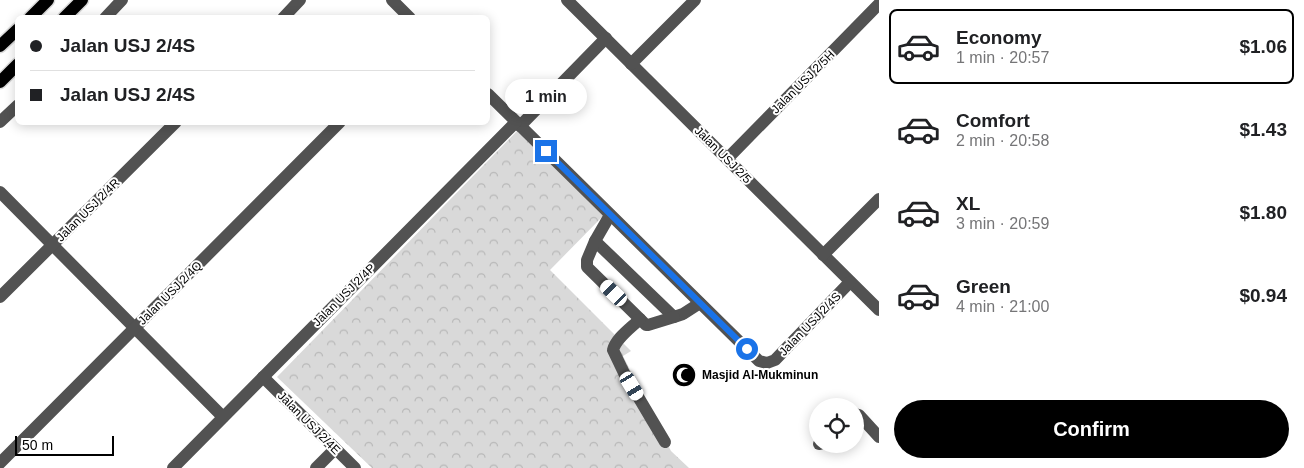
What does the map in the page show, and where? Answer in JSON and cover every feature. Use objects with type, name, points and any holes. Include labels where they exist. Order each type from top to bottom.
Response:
[{"type":"main road","points":[[33,15],[48,0]]},
{"type":"main road","points":[[67,15],[82,0]]},
{"type":"main road","points":[[0,46],[15,32]]},
{"type":"main road","points":[[0,82],[15,67]]},
{"type":"street","points":[[108,15],[122,0]]},
{"type":"street","points":[[286,15],[300,0]]},
{"type":"street","points":[[392,0],[407,15]]},
{"type":"street","name":"Jalan USJ 2/5","points":[[567,0],[879,310]]},
{"type":"street","points":[[631,64],[695,0]]},
{"type":"street","name":"Jalan USJ 2/5H","points":[[727,159],[879,4]]},
{"type":"street","name":"Jalan USJ 2/4P","points":[[173,468],[606,38]]},
{"type":"street","name":"Jalan USJ 2/4S","points":[[490,96],[759,361],[768,363],[775,360],[850,282]]},
{"type":"street","points":[[0,122],[15,107]]},
{"type":"street","name":"Jalan USJ 2/4R","points":[[0,297],[173,125]]},
{"type":"street","name":"Jalan USJ 2/4Q","points":[[0,462],[337,125]]},
{"type":"street","points":[[0,192],[223,417]]},
{"type":"street","points":[[823,255],[879,199]]},
{"type":"street","points":[[610,215],[595,241],[587,260],[587,267],[646,325],[648,326],[683,314],[700,303]]},
{"type":"street","points":[[595,241],[674,317]]},
{"type":"street","points":[[640,319],[618,340],[613,350],[665,442]]},
{"type":"street","name":"Jalan USJ 2/4E","points":[[263,377],[355,468]]},
{"type":"street","points":[[864,420],[879,437]]},
{"type":"street","points":[[316,468],[335,448]]},
{"type":"green space","points":[[517,131],[604,215],[550,270],[631,351],[623,356],[671,451],[689,468],[372,468],[277,377]]},
{"type":"place","name":"Masjid Al-Mukminun","points":[[684,375]]},
{"type":"route","points":[[546,151],[747,349]]}]
